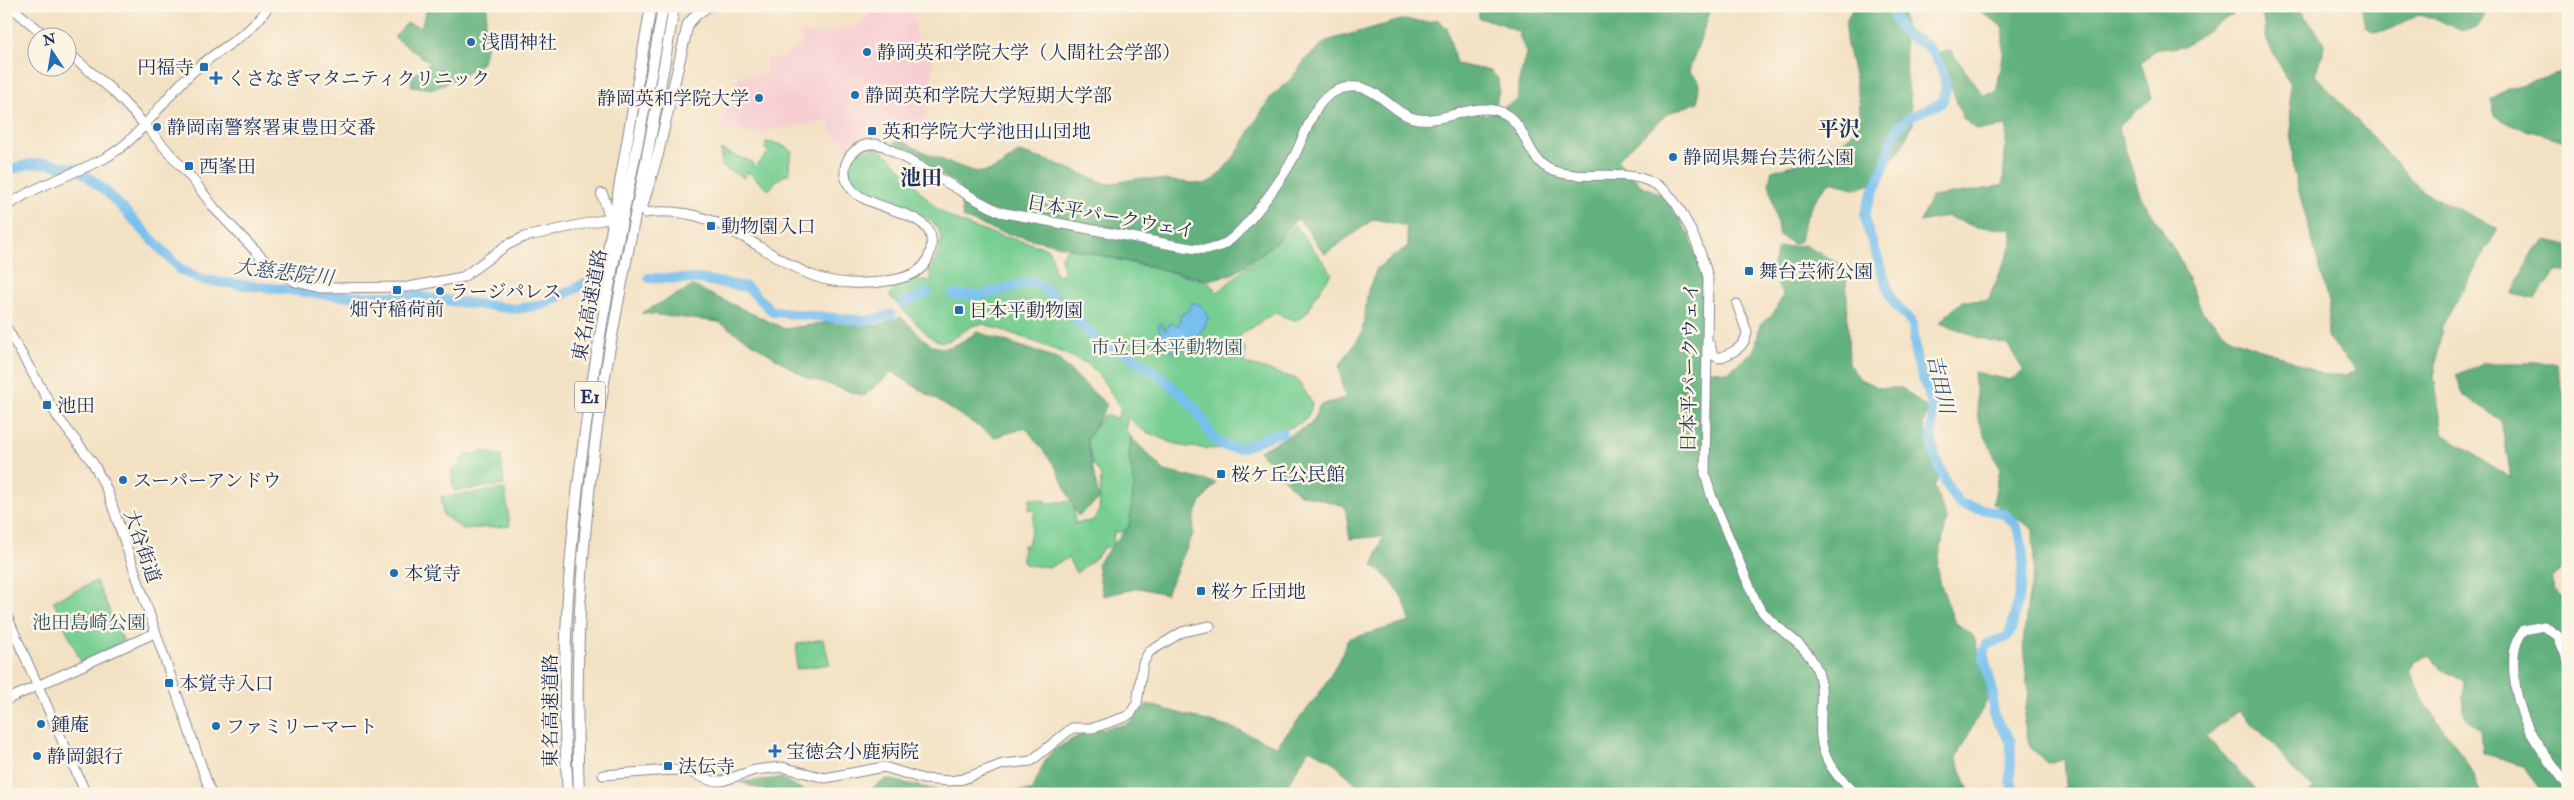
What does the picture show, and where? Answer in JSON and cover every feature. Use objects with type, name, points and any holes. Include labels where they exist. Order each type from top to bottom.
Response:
[{"type":"highway","points":[[609,245],[651,6]]},
{"type":"highway","name":"東名高速道路","points":[[568,794],[566,699],[568,606],[576,511],[587,417],[602,324],[646,113],[663,6]]},
{"type":"highway","name":"東名高速道路","points":[[579,794],[577,675],[584,532],[602,393],[674,6]]},
{"type":"highway","points":[[632,231],[649,189],[688,24],[690,6]]},
{"type":"highway","points":[[688,24],[708,6]]},
{"type":"highway","points":[[587,417],[612,220],[602,194]]},
{"type":"street","points":[[10,6],[36,28]]},
{"type":"street","points":[[6,207],[25,195],[114,152],[145,125],[196,68],[258,22],[268,6]]},
{"type":"street","points":[[78,61],[108,86],[145,125],[194,181],[215,209],[268,265],[296,282],[311,287],[328,289],[400,288],[458,279],[517,240],[606,219]]},
{"type":"street","name":"日本平パークウェイ","points":[[645,213],[674,210],[711,219],[795,267],[820,278],[856,283],[906,277],[919,270],[928,258],[931,244],[926,227],[912,217],[857,195],[850,187],[845,175],[846,164],[851,155],[860,147],[874,144],[884,146],[974,199],[1000,212],[1180,246],[1204,249],[1216,248],[1237,233],[1280,180],[1296,154],[1314,112],[1324,99],[1344,88],[1361,87],[1372,91],[1415,118],[1430,119],[1478,110],[1501,112],[1516,124],[1539,163],[1546,169],[1567,175],[1635,176],[1664,190],[1680,211],[1706,269],[1708,325],[1704,461],[1711,495],[1757,604],[1765,616],[1801,647],[1814,663],[1821,686],[1821,735],[1824,752],[1832,769],[1856,794]]},
{"type":"street","points":[[1707,363],[1739,348],[1746,337],[1746,329],[1737,304]]},
{"type":"street","points":[[1708,325],[1711,352],[1720,358]]},
{"type":"street","name":"大谷街道","points":[[6,327],[59,419],[90,459],[103,481],[211,794]]},
{"type":"street","points":[[6,614],[86,794]]},
{"type":"street","points":[[603,775],[671,770],[687,771],[712,781],[722,781],[748,772],[782,767],[825,778],[884,766],[923,779],[950,782],[964,779],[1003,764],[1030,761],[1072,728],[1093,728],[1125,717],[1131,713],[1137,703],[1143,663],[1149,652],[1182,632],[1210,626]]},
{"type":"street","points":[[2568,661],[2558,636],[2544,626],[2524,630],[2515,647],[2515,687],[2523,720],[2568,786]]},
{"type":"street","points":[[6,700],[155,633]]},
{"type":"shaded area","points":[[877,9],[913,10],[918,48],[933,46],[934,57],[926,126],[927,143],[901,135],[895,128],[862,129],[862,142],[849,151],[831,131],[830,121],[750,133],[719,129],[730,96],[740,75],[766,74],[767,57],[779,60],[800,46],[801,33],[823,34],[839,31],[859,25]]},
{"type":"green space","points":[[428,6],[488,6],[485,25],[491,26],[483,62],[469,72],[434,89],[411,86],[412,76],[430,63],[394,37],[407,23],[421,27]]},
{"type":"green space","points":[[1478,6],[1712,6],[1689,71],[1699,81],[1698,102],[1667,114],[1617,160],[1642,186],[1663,195],[1689,235],[1706,283],[1700,369],[1728,372],[1755,350],[1760,325],[1773,314],[1783,296],[1771,271],[1778,248],[1804,245],[1846,267],[1849,364],[1860,379],[1880,388],[1902,388],[1928,409],[1923,425],[1941,473],[1934,486],[1947,520],[1937,565],[1941,585],[1954,621],[1974,637],[1990,695],[1956,757],[1970,794],[1368,794],[1329,759],[1309,749],[1282,794],[1002,794],[1009,790],[1032,791],[1043,765],[1052,751],[1085,732],[1127,724],[1147,704],[1235,729],[1276,746],[1326,683],[1348,639],[1410,622],[1405,604],[1398,590],[1373,565],[1383,536],[1350,539],[1345,506],[1297,493],[1259,451],[1311,424],[1320,405],[1345,398],[1339,366],[1362,333],[1368,290],[1377,268],[1408,246],[1406,226],[1374,219],[1325,254],[1298,218],[1271,246],[1235,273],[1209,280],[997,231],[963,218],[958,185],[892,145],[896,141],[901,141],[942,160],[966,169],[982,172],[1002,165],[1019,152],[1053,162],[1107,184],[1142,178],[1204,184],[1215,179],[1234,157],[1270,98],[1290,80],[1307,58],[1326,41],[1401,20],[1429,22],[1437,19],[1447,28],[1456,64],[1491,71],[1498,78],[1499,90],[1496,103],[1487,108],[1468,110],[1487,115],[1517,101],[1519,81],[1526,53],[1518,32],[1500,23],[1479,18]]},
{"type":"green space","points":[[1854,6],[1903,6],[1906,68],[1913,124],[1901,149],[1881,170],[1874,183],[1856,189],[1830,182],[1810,209],[1804,223],[1800,241],[1793,244],[1779,235],[1769,181],[1772,171],[1825,153],[1838,146],[1856,127],[1860,108],[1845,34],[1846,24]]},
{"type":"green space","points":[[1973,6],[2240,6],[2239,10],[2184,46],[2155,50],[2141,63],[2152,98],[2118,126],[2140,195],[2178,256],[2202,311],[2232,339],[2283,357],[2323,375],[2345,375],[2355,370],[2327,337],[2330,305],[2293,170],[2289,82],[2267,41],[2261,6],[2297,6],[2325,43],[2315,75],[2422,191],[2498,229],[2442,326],[2434,377],[2443,434],[2511,478],[2501,420],[2464,396],[2456,375],[2485,363],[2556,363],[2568,413],[2568,567],[2551,578],[2558,594],[2568,605],[2568,794],[2542,794],[2524,765],[2482,753],[2480,730],[2468,720],[2463,709],[2464,681],[2442,670],[2430,655],[2415,660],[2410,670],[2414,682],[2432,713],[2463,757],[2481,794],[2309,794],[2314,788],[2292,770],[2277,747],[2238,711],[2206,736],[2260,794],[2060,794],[2066,784],[2064,759],[2047,763],[2030,747],[2024,723],[2028,692],[2023,644],[2034,570],[2033,529],[1993,503],[2000,469],[1978,419],[1974,372],[2010,380],[2024,371],[2007,344],[1979,338],[1940,322],[1962,301],[1988,300],[2012,245],[2012,229],[1976,227],[1947,216],[1920,222],[1931,197],[1992,188],[2003,184],[2007,126],[1978,130],[1963,119],[1939,53],[1951,51],[1983,95],[1996,93],[2003,57],[2003,27]]},
{"type":"green space","points":[[2361,6],[2482,6],[2484,17],[2477,28],[2459,30],[2437,19],[2419,15],[2388,30],[2372,32],[2365,27]]},
{"type":"green space","points":[[2568,71],[2568,142],[2511,125],[2495,115],[2491,99],[2507,89]]},
{"type":"green space","points":[[766,142],[780,144],[792,151],[789,164],[790,173],[777,180],[769,190],[748,172],[744,178],[721,166],[721,150],[752,162],[754,167],[769,152],[765,149]]},
{"type":"green space","name":"市立日本平動物園","points":[[876,148],[893,160],[933,205],[942,212],[979,230],[1047,248],[1052,256],[1055,273],[1061,276],[1063,272],[1061,255],[1069,248],[1207,281],[1218,292],[1295,225],[1332,273],[1302,318],[1294,320],[1274,313],[1240,335],[1240,341],[1245,348],[1244,363],[1297,379],[1312,403],[1310,412],[1304,421],[1241,451],[1187,447],[1167,441],[1142,430],[1128,417],[1125,430],[1131,437],[1129,458],[1135,483],[1129,526],[1123,532],[1114,532],[1113,547],[1104,547],[1097,557],[1076,573],[1068,558],[1050,567],[1026,565],[1022,560],[1023,545],[1028,545],[1035,511],[1029,509],[1030,498],[1045,500],[1045,503],[1073,501],[1075,523],[1092,521],[1099,512],[1101,476],[1091,460],[1087,439],[1104,415],[1117,418],[1121,409],[1098,375],[1089,365],[1083,362],[1036,342],[982,324],[974,325],[951,340],[938,341],[930,337],[889,295],[898,286],[908,281],[932,281],[929,271],[940,247],[939,230],[929,219],[874,200],[858,191],[849,178],[849,162],[859,151]]},
{"type":"green space","points":[[2547,240],[2568,245],[2568,272],[2555,272],[2535,299],[2512,294],[2534,249]]},
{"type":"green space","points":[[693,286],[785,329],[830,322],[876,326],[901,317],[929,343],[936,347],[952,346],[977,332],[1057,358],[1107,405],[1087,440],[1099,499],[1078,516],[1055,466],[1026,428],[995,437],[892,372],[864,396],[805,377],[719,322],[641,313]]},
{"type":"green space","points":[[1131,437],[1165,471],[1216,483],[1200,504],[1194,518],[1193,534],[1166,594],[1139,588],[1103,596],[1097,564],[1129,526],[1134,483],[1129,458]]},
{"type":"green space","points":[[485,452],[501,455],[504,485],[454,491],[451,471],[458,467],[465,455]]},
{"type":"green space","points":[[505,489],[510,526],[463,529],[443,515],[441,497]]},
{"type":"green space","name":"池田島崎公園","points":[[96,581],[124,642],[81,662],[53,601]]},
{"type":"green space","points":[[823,639],[830,664],[796,669],[797,644]]},
{"type":"green space","points":[[781,778],[810,794],[775,794],[740,782]]},
{"type":"green space","points":[[887,779],[937,790],[940,794],[862,794]]},
{"type":"water","points":[[1191,303],[1202,307],[1208,319],[1203,329],[1180,353],[1174,353],[1162,340],[1158,324],[1161,324],[1165,331],[1171,323],[1179,325],[1181,315],[1189,311]]},
{"type":"waterway","name":"吉田川","points":[[1893,6],[1894,16],[1900,28],[1913,39],[1923,43],[1934,55],[1945,79],[1945,88],[1941,103],[1910,117],[1899,126],[1892,138],[1885,164],[1865,214],[1867,227],[1892,300],[1913,324],[1916,358],[1932,404],[1932,441],[1935,457],[1949,489],[1960,504],[2004,514],[2014,523],[2020,536],[2023,552],[2021,585],[2011,630],[2007,637],[1987,644],[1983,653],[1993,692],[1993,714],[2011,742],[2010,781],[2016,794]]},
{"type":"waterway","name":"大慈悲院川","points":[[6,171],[29,164],[47,163],[78,169],[107,192],[181,270],[202,280],[339,296],[413,296],[515,309],[542,305],[586,283],[597,280]]},
{"type":"waterway","points":[[649,278],[698,279],[747,287],[773,312],[867,321],[891,315]]},
{"type":"waterway","points":[[953,295],[982,295],[1029,282],[1039,284],[1102,344],[1136,359],[1169,384],[1192,405],[1210,433],[1219,443],[1233,448],[1247,446],[1282,433]]},
{"type":"waterway","points":[[903,303],[927,293]]},
{"type":"place","name":"浅間神社","points":[[471,42]]},
{"type":"place","name":"静岡英和学院大学（人間社会学部）","points":[[867,52]]},
{"type":"place","name":"円福寺","points":[[204,67]]},
{"type":"place","name":"くさなぎマタニティクリニック","points":[[216,78]]},
{"type":"place","name":"静岡英和学院大学短期大学部","points":[[855,95]]},
{"type":"place","name":"静岡英和学院大学","points":[[759,98]]},
{"type":"place","name":"静岡南警察署東豊田交番","points":[[157,127]]},
{"type":"place","name":"英和学院大学池田山団地","points":[[872,131]]},
{"type":"place","name":"静岡県舞台芸術公園","points":[[1673,157]]},
{"type":"place","name":"西峯田","points":[[189,166]]},
{"type":"place","name":"動物園入口","points":[[711,226]]},
{"type":"place","name":"舞台芸術公園","points":[[1749,271]]},
{"type":"place","name":"畑守稲荷前","points":[[397,290]]},
{"type":"place","name":"ラージパレス","points":[[440,291]]},
{"type":"place","name":"日本平動物園","points":[[959,310]]},
{"type":"place","name":"池田","points":[[47,405]]},
{"type":"place","name":"桜ケ丘公民館","points":[[1221,474]]},
{"type":"place","name":"スーパーアンドウ","points":[[123,480]]},
{"type":"place","name":"本覚寺","points":[[394,573]]},
{"type":"place","name":"桜ケ丘団地","points":[[1201,591]]},
{"type":"place","name":"本覚寺入口","points":[[169,683]]},
{"type":"place","name":"鍾庵","points":[[41,724]]},
{"type":"place","name":"ファミリーマート","points":[[216,726]]},
{"type":"place","name":"宝徳会小鹿病院","points":[[775,751]]},
{"type":"place","name":"静岡銀行","points":[[37,756]]},
{"type":"place","name":"法伝寺","points":[[668,766]]},
{"type":"district","name":"平沢","points":[[1839,129]]},
{"type":"district","name":"池田","points":[[921,178]]}]
